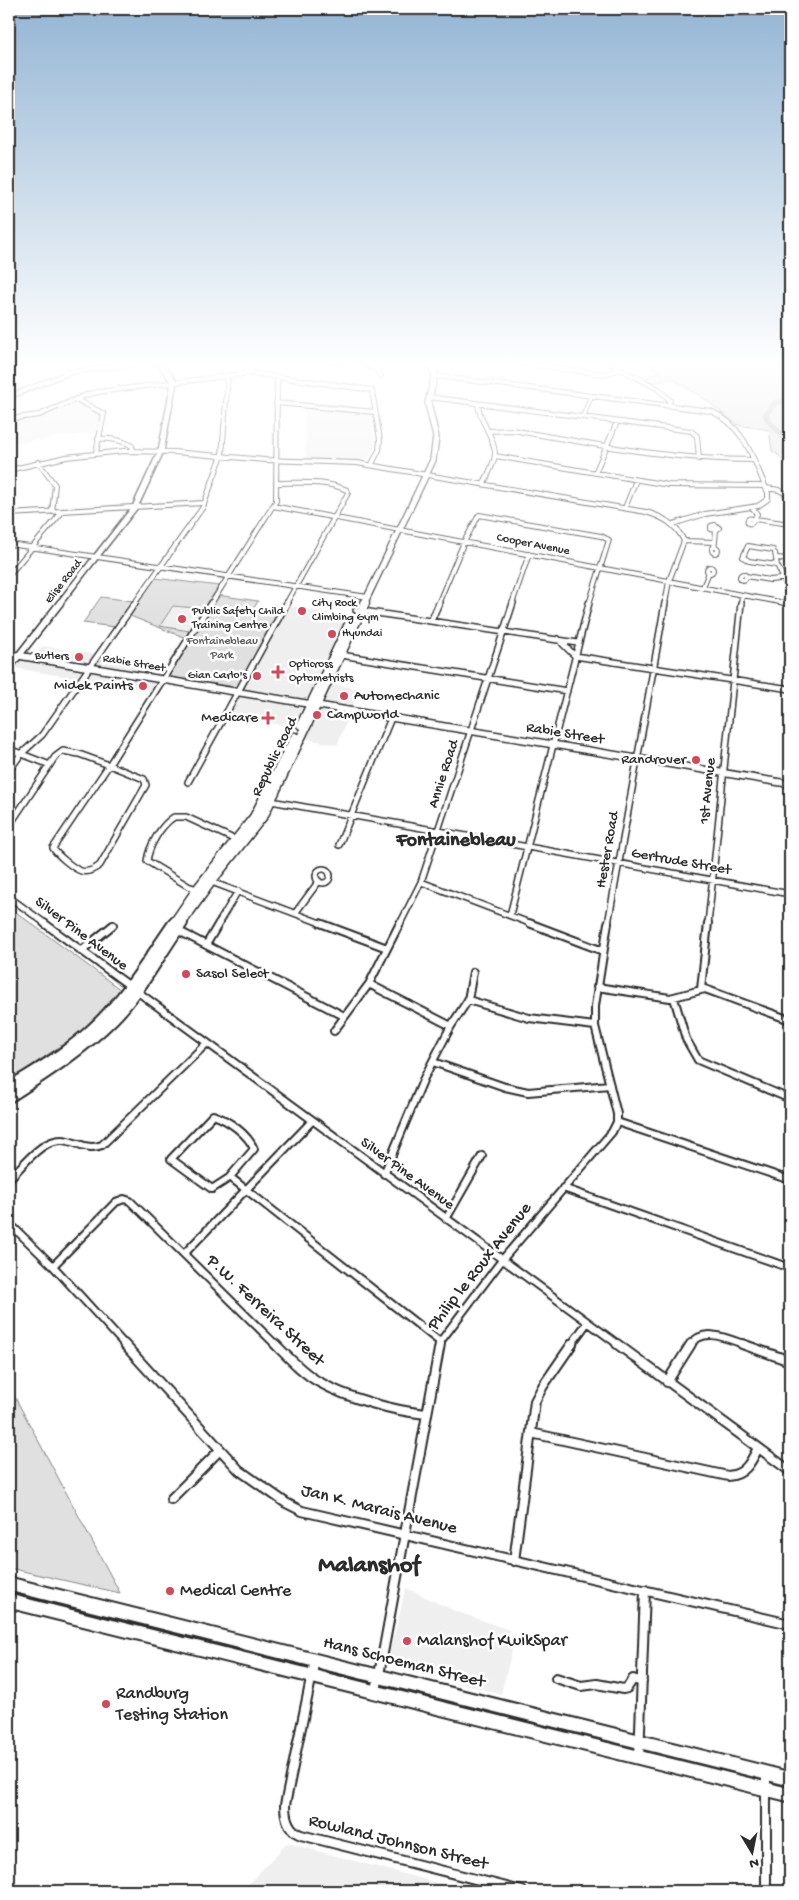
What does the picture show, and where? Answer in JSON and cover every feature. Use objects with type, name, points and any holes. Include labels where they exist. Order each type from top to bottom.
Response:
[{"type":"main road","name":"Republic Road","points":[[425,472],[430,450]]},
{"type":"main road","name":"Republic Road","points":[[9,1097],[48,1073],[85,1045],[113,1019],[201,890],[239,841],[257,813],[313,705],[425,472],[434,460],[435,450]]},
{"type":"main road","name":"Republic Road","points":[[239,841],[264,815],[313,705],[341,655],[359,610]]},
{"type":"main road","name":"Republic Road","points":[[9,1087],[42,1068],[75,1043],[133,990],[177,930],[201,890]]},
{"type":"main road","name":"Hans Schoeman Street","points":[[9,1584],[790,1779]]},
{"type":"main road","points":[[9,1601],[790,1796]]},
{"type":"street","points":[[9,771],[21,754],[40,737],[203,508],[222,456],[222,450]]},
{"type":"street","points":[[9,826],[58,754],[67,751],[108,766],[144,779],[146,786],[98,868],[88,872],[81,871],[56,854],[53,848],[108,766],[273,506],[276,497],[276,450]]},
{"type":"street","points":[[372,464],[379,450]]},
{"type":"street","points":[[484,483],[495,456],[493,450]]},
{"type":"street","points":[[596,473],[606,450]]},
{"type":"street","points":[[633,450],[699,459],[753,460]]},
{"type":"street","points":[[698,450],[699,459]]},
{"type":"street","points":[[673,524],[708,513],[752,507],[766,501],[768,496],[765,487],[748,450]]},
{"type":"street","points":[[9,470],[38,462],[96,452],[133,451],[161,451],[276,460],[372,464],[653,514],[673,524],[679,530],[684,541],[714,545],[716,530]]},
{"type":"street","name":"Elise Road","points":[[9,668],[135,507],[161,451]]},
{"type":"street","points":[[495,456],[674,485],[765,487],[779,490],[790,496]]},
{"type":"street","points":[[38,462],[55,485],[52,512]]},
{"type":"street","points":[[625,508],[636,480]]},
{"type":"street","points":[[188,782],[348,494],[345,489],[311,483],[276,483]]},
{"type":"street","points":[[9,514],[204,503]]},
{"type":"street","name":"Cooper Avenue","points":[[273,506],[790,604]]},
{"type":"street","points":[[752,507],[757,513],[754,520],[790,524]]},
{"type":"street","points":[[9,575],[63,511]]},
{"type":"street","points":[[431,621],[476,517],[484,515],[601,536],[607,538],[610,542],[599,568],[578,643],[510,915]]},
{"type":"street","name":"Hester Road","points":[[617,1122],[617,1114],[595,1026],[594,1012],[618,863],[669,581],[684,541]]},
{"type":"street","points":[[9,544],[366,597]]},
{"type":"street","points":[[776,565],[749,561],[743,557],[745,549],[748,546],[757,546],[790,559]]},
{"type":"street","name":"Annie Road","points":[[334,1031],[368,984],[421,882],[505,632],[529,554]]},
{"type":"street","points":[[775,554],[776,565],[788,588],[790,604]]},
{"type":"street","points":[[703,587],[709,572]]},
{"type":"street","points":[[746,576],[770,580],[783,577],[790,578]]},
{"type":"street","name":"1st Avenue","points":[[701,988],[742,595]]},
{"type":"street","points":[[359,610],[578,643]]},
{"type":"street","points":[[558,639],[575,656],[790,689]]},
{"type":"street","name":"Rabie Street","points":[[9,654],[790,784]]},
{"type":"street","points":[[341,655],[567,691]]},
{"type":"street","points":[[339,845],[391,718]]},
{"type":"street","points":[[9,749],[50,765]]},
{"type":"street","name":"Gertrude Street","points":[[271,800],[790,894]]},
{"type":"street","points":[[201,890],[181,882],[147,860],[149,852],[170,820],[178,816],[186,818],[239,841]]},
{"type":"street","points":[[208,881],[296,912],[387,948]]},
{"type":"street","points":[[296,912],[319,882]]},
{"type":"street","points":[[421,882],[603,950]]},
{"type":"street","points":[[206,944],[238,891]]},
{"type":"street","name":"Silver Pine Avenue","points":[[9,897],[133,990],[790,1471]]},
{"type":"street","points":[[81,951],[113,925]]},
{"type":"street","points":[[177,930],[344,1016]]},
{"type":"street","points":[[384,1174],[433,1062],[468,1000],[474,972]]},
{"type":"street","points":[[368,984],[452,1026]]},
{"type":"street","points":[[597,987],[674,998],[701,988],[790,1020]]},
{"type":"street","points":[[674,998],[686,1039],[698,1060],[790,1099]]},
{"type":"street","points":[[468,1000],[534,1019],[595,1026]]},
{"type":"street","points":[[9,1179],[51,1142],[64,1140],[91,1148],[102,1146],[207,1043]]},
{"type":"street","points":[[433,1062],[523,1091],[538,1092],[610,1085]]},
{"type":"street","points":[[215,1114],[254,1144],[253,1151],[230,1177],[212,1189],[171,1159],[215,1114]]},
{"type":"street","points":[[184,1254],[312,1121]]},
{"type":"street","points":[[617,1122],[790,1180]]},
{"type":"street","name":"Philip le Roux Avenue","points":[[376,1693],[440,1342],[502,1260],[612,1132],[617,1122]]},
{"type":"street","points":[[446,1219],[482,1156]]},
{"type":"street","points":[[230,1177],[440,1342]]},
{"type":"street","points":[[563,1188],[790,1268]]},
{"type":"street","name":"P.W. Ferreira Street","points":[[54,1266],[116,1202],[124,1200],[133,1204],[284,1353],[317,1381],[337,1391],[407,1412],[426,1414]]},
{"type":"street","name":"Jan K. Marais Avenue","points":[[9,1223],[54,1266],[220,1450],[252,1480],[302,1511],[790,1624]]},
{"type":"street","points":[[514,1561],[533,1412],[539,1393],[587,1323]]},
{"type":"street","points":[[668,1382],[693,1341],[704,1335],[720,1336],[790,1361]]},
{"type":"street","points":[[531,1433],[728,1476],[740,1474],[745,1470],[758,1448]]},
{"type":"street","points":[[171,1498],[220,1450]]},
{"type":"street","points":[[639,1758],[645,1590]]},
{"type":"street","name":"Rowland Johnson Street","points":[[315,1660],[285,1805],[285,1817],[292,1830],[301,1835],[522,1891]]},
{"type":"street","points":[[556,1678],[581,1686],[597,1684],[623,1690],[627,1688],[633,1679],[642,1682]]},
{"type":"street","points":[[766,1773],[766,1891]]},
{"type":"shaded area","points":[[306,450],[374,450],[367,461],[306,458]]},
{"type":"shaded area","points":[[287,606],[348,616],[316,681],[360,689],[337,745],[303,738],[307,729],[229,716]]},
{"type":"shaded area","name":"Public Safety Child Training Centre","points":[[174,607],[202,611],[190,630],[161,626]]},
{"type":"shaded area","points":[[42,646],[166,666],[151,691],[9,667],[9,656],[31,660]]},
{"type":"shaded area","points":[[406,1588],[455,1611],[509,1630],[512,1651],[501,1694],[387,1663]]},
{"type":"shaded area","points":[[287,1843],[468,1891],[242,1891]]},
{"type":"green space","points":[[790,450],[790,468],[778,455],[772,451]]},
{"type":"green space","points":[[155,578],[219,586],[203,609],[173,606],[160,626],[189,631],[186,638],[130,616]]},
{"type":"green space","name":"Fontainebleau Park","points":[[217,595],[258,601],[253,610],[279,614],[238,687],[168,678]]},
{"type":"green space","points":[[101,597],[133,601],[115,627],[83,623]]},
{"type":"green space","points":[[9,907],[121,990],[78,1034],[9,1081]]},
{"type":"green space","points":[[9,1386],[120,1593],[9,1568]]},
{"type":"waterway","points":[[785,450],[790,461]]},
{"type":"place","name":"City Rock Climbing Gym","points":[[302,611]]},
{"type":"place","name":"Public Safety Child Training Centre","points":[[182,619]]},
{"type":"place","name":"Hyundai","points":[[332,634]]},
{"type":"place","name":"Butlers","points":[[79,657]]},
{"type":"place","name":"Opticross Optometrists","points":[[278,672]]},
{"type":"place","name":"Gian Carlo's","points":[[257,676]]},
{"type":"place","name":"Midek Paints","points":[[143,686]]},
{"type":"place","name":"Automechanic","points":[[344,696]]},
{"type":"place","name":"Campworld","points":[[317,715]]},
{"type":"place","name":"Medicare","points":[[268,718]]},
{"type":"place","name":"Randrover","points":[[696,760]]},
{"type":"place","name":"Sasol Select","points":[[186,974]]},
{"type":"place","name":"Medical Centre","points":[[170,1591]]},
{"type":"place","name":"Malanshof KwikSpar","points":[[407,1641]]},
{"type":"place","name":"Randburg Testing Station","points":[[106,1704]]},
{"type":"district","name":"Fontainebleau","points":[[456,841]]},
{"type":"district","name":"Malanshof","points":[[369,1566]]}]
